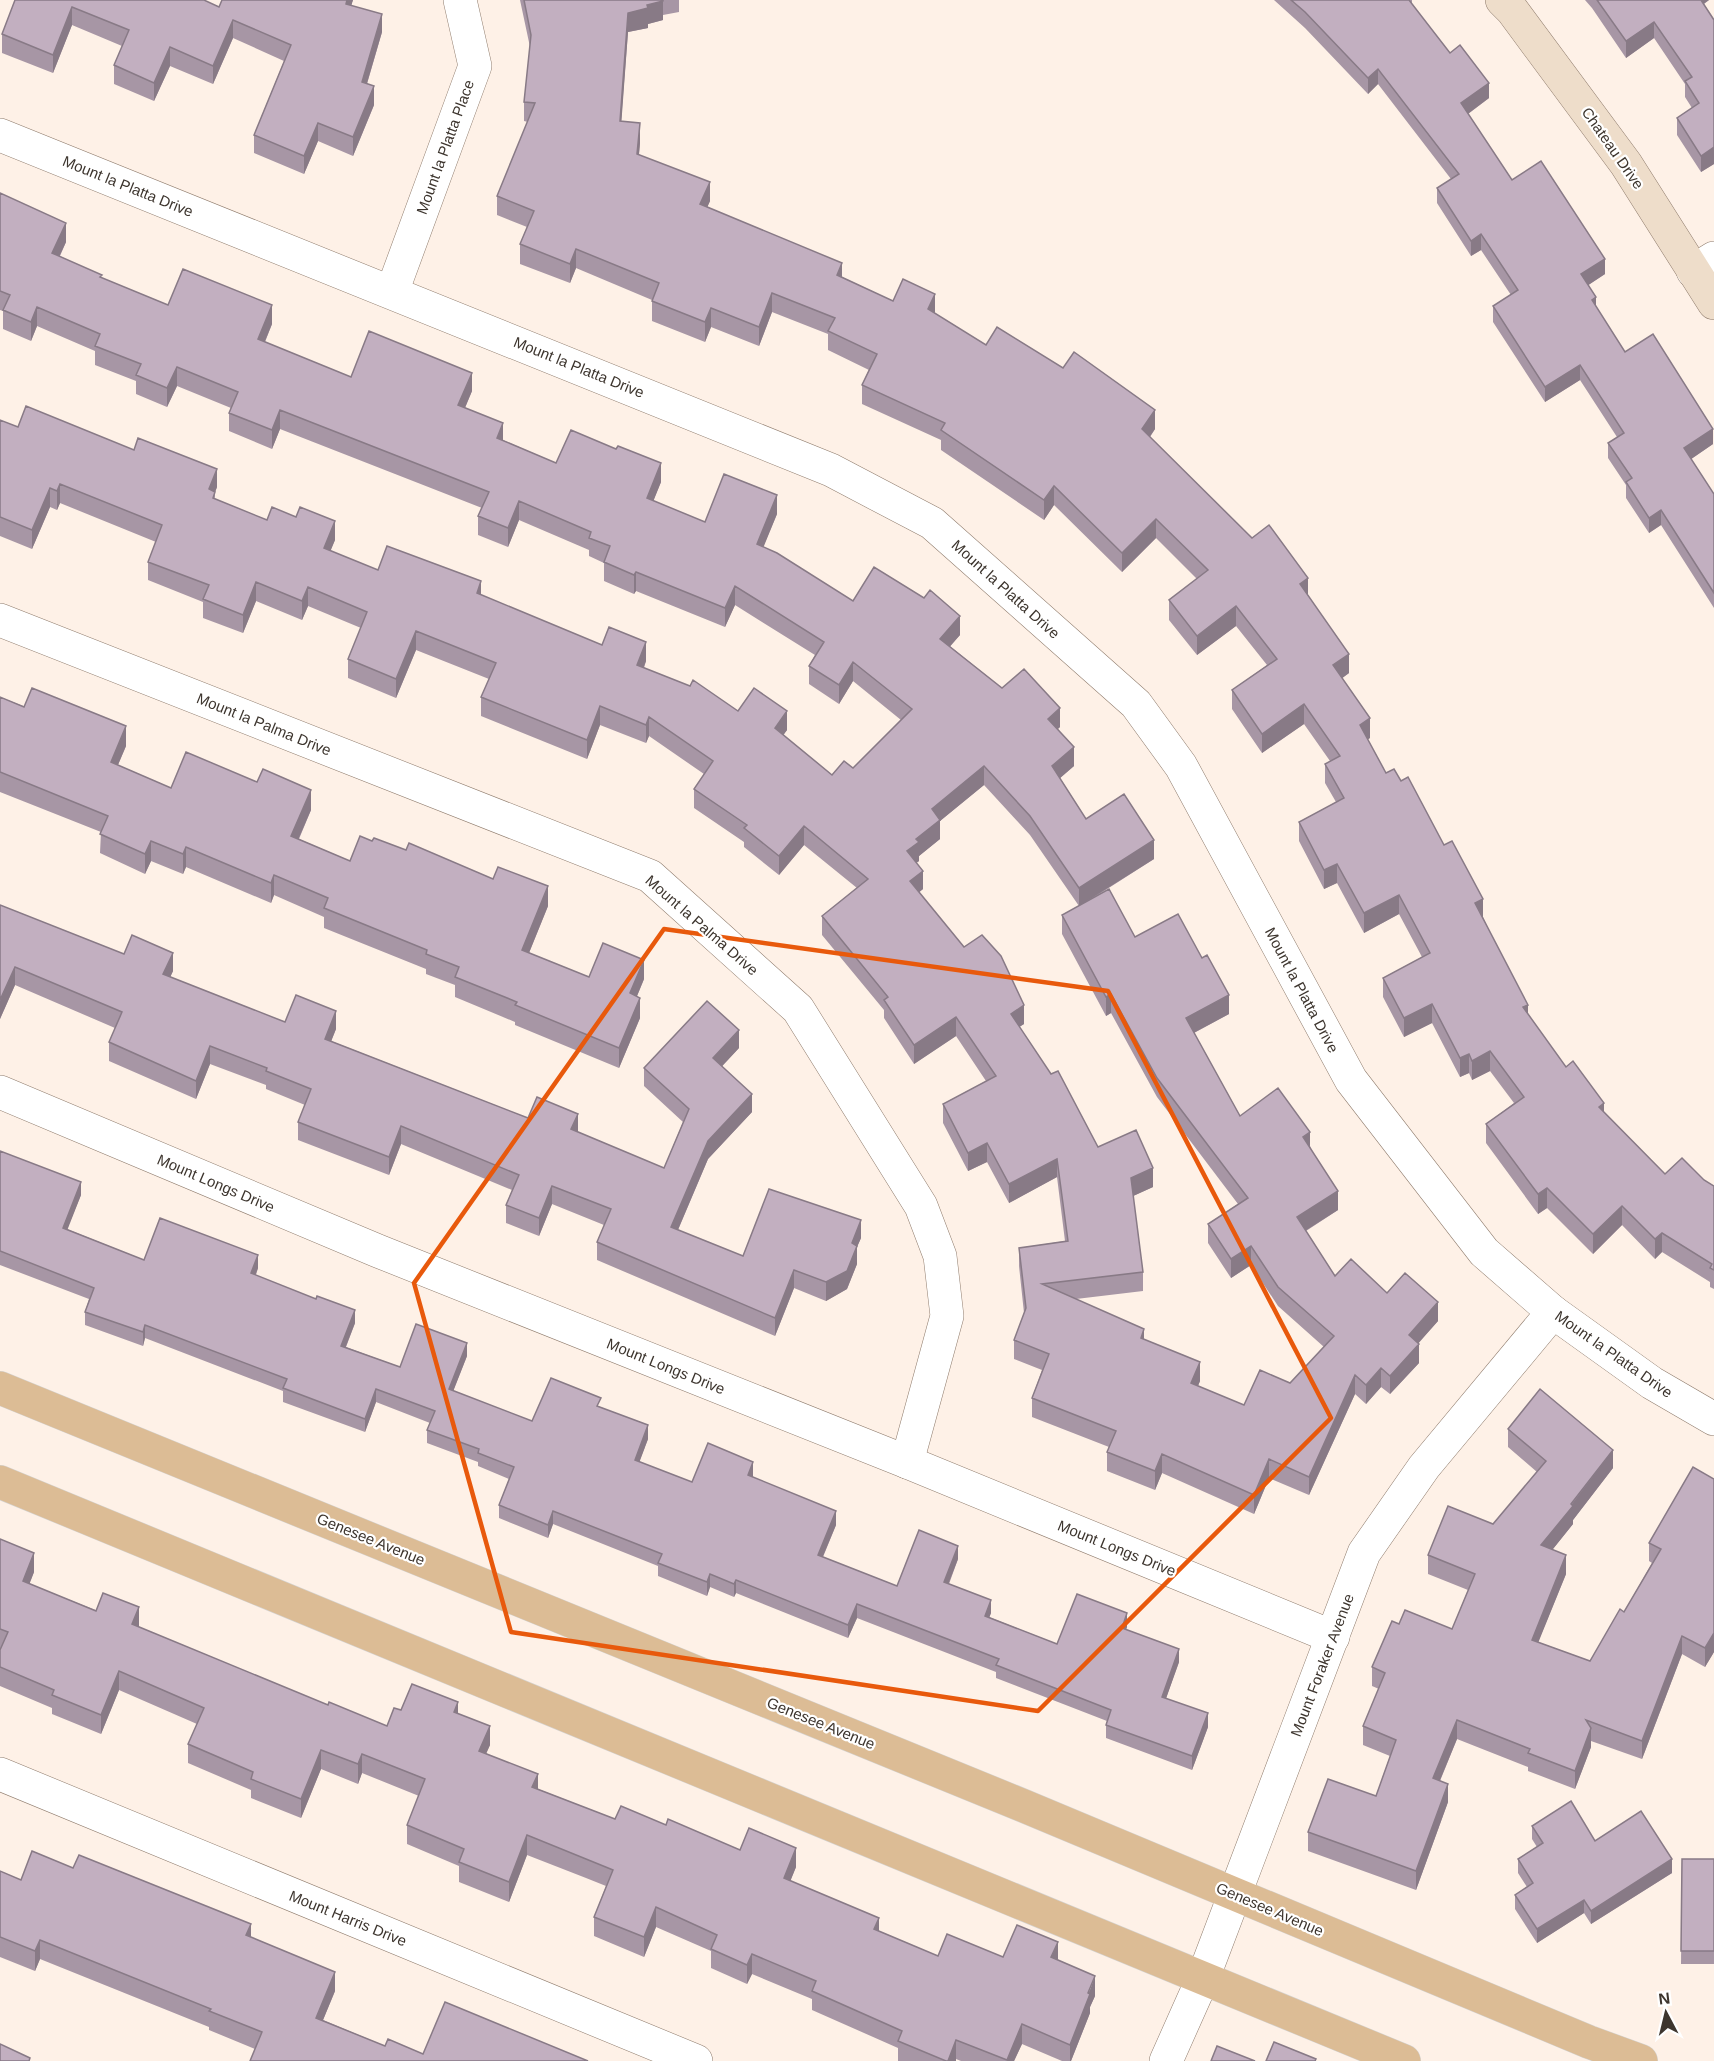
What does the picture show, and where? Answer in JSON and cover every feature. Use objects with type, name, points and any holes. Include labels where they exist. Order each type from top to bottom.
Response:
[{"type":"main road","name":"Genesee Avenue","points":[[0,1388],[1024,1806],[1589,2042],[1641,2061]]},
{"type":"main road","points":[[0,1482],[1404,2061]]},
{"type":"street","name":"Mount la Platta Place","points":[[392,292],[476,66],[460,0]]},
{"type":"street","name":"Chateau Drive","points":[[1502,0],[1512,10],[1626,164],[1704,264],[1714,303]]},
{"type":"street","name":"Mount la Platta Drive","points":[[0,135],[831,470],[932,523],[1136,704],[1181,766],[1351,1080],[1484,1252],[1553,1312],[1652,1383],[1714,1419]]},
{"type":"street","name":"Mount la Palma Drive","points":[[0,620],[650,876],[798,1009],[921,1206],[940,1256],[947,1316],[907,1462]]},
{"type":"street","name":"Mount Longs Drive","points":[[0,1092],[378,1251],[907,1462],[1333,1637]]},
{"type":"street","name":"Mount Foraker Avenue","points":[[1166,2061],[1203,1978],[1364,1553],[1424,1467],[1553,1312]]},
{"type":"street","name":"Mount Harris Drive","points":[[0,1774],[696,2061]]},
{"type":"highlighted area","points":[[664,929],[1108,991],[1331,1418],[1038,1711],[511,1632],[414,1283]]},
{"type":"building","points":[[15,0],[204,0],[219,7],[222,0],[347,0],[346,4],[382,14],[362,82],[374,86],[353,137],[318,123],[304,156],[254,135],[291,45],[233,20],[213,66],[170,47],[154,83],[114,65],[129,30],[72,7],[53,55],[2,34]]},
{"type":"building","points":[[524,0],[663,0],[647,5],[648,8],[628,13],[620,121],[640,123],[637,154],[710,182],[700,204],[842,263],[837,275],[893,301],[903,279],[935,294],[928,309],[986,345],[997,327],[1063,368],[1074,352],[1155,410],[1142,429],[1252,538],[1269,525],[1308,578],[1300,584],[1349,654],[1333,665],[1370,718],[1360,725],[1386,773],[1394,769],[1401,781],[1408,777],[1444,845],[1452,841],[1483,899],[1475,903],[1528,1005],[1523,1007],[1566,1067],[1573,1061],[1604,1103],[1599,1107],[1665,1174],[1682,1158],[1704,1180],[1714,1186],[1714,1270],[1710,1268],[1712,1264],[1662,1233],[1655,1239],[1622,1206],[1593,1234],[1547,1188],[1538,1194],[1486,1124],[1524,1097],[1490,1051],[1472,1061],[1469,1054],[1460,1058],[1432,1004],[1404,1018],[1383,978],[1430,953],[1399,895],[1364,913],[1337,864],[1324,870],[1299,822],[1344,798],[1325,764],[1340,756],[1304,704],[1262,734],[1232,690],[1277,659],[1236,606],[1197,636],[1169,600],[1208,570],[1156,519],[1122,553],[1054,486],[1044,500],[941,430],[945,423],[862,385],[877,354],[828,331],[835,318],[772,293],[759,327],[711,308],[705,322],[652,301],[659,283],[576,249],[570,264],[520,244],[534,211],[497,196],[535,103],[524,102],[531,35]]},
{"type":"building","points":[[1291,0],[1409,0],[1450,53],[1460,45],[1489,83],[1461,103],[1512,180],[1541,161],[1605,259],[1581,274],[1596,297],[1592,300],[1625,352],[1653,334],[1713,429],[1684,448],[1714,494],[1714,593],[1661,510],[1649,518],[1626,482],[1632,478],[1608,443],[1624,433],[1580,365],[1545,387],[1493,306],[1518,290],[1481,234],[1471,241],[1437,188],[1459,174],[1378,69],[1368,78]]},
{"type":"building","points":[[1597,0],[1701,0],[1714,20],[1714,147],[1701,156],[1677,118],[1699,103],[1685,81],[1692,77],[1654,22],[1626,41]]},
{"type":"building","points":[[0,193],[66,223],[52,253],[102,275],[100,277],[168,305],[183,269],[272,305],[258,339],[351,377],[369,331],[472,373],[458,405],[503,423],[497,438],[556,463],[571,430],[616,449],[618,446],[661,463],[647,498],[705,522],[724,474],[777,495],[757,544],[777,553],[853,601],[874,567],[924,598],[930,590],[960,616],[940,639],[1002,688],[1024,669],[1060,708],[1048,719],[1074,747],[1052,766],[1086,819],[1124,794],[1154,840],[1079,888],[1030,816],[984,766],[932,809],[940,820],[916,839],[919,842],[907,851],[923,871],[910,881],[964,947],[982,935],[1001,956],[1024,1005],[1011,1014],[1051,1074],[1058,1071],[1098,1147],[1136,1130],[1153,1168],[1131,1178],[1143,1272],[1042,1284],[1144,1329],[1141,1338],[1200,1362],[1191,1383],[1244,1405],[1260,1370],[1290,1383],[1334,1336],[1278,1287],[1251,1246],[1231,1259],[1208,1224],[1248,1198],[1157,1078],[1111,994],[1106,997],[1062,915],[1109,889],[1135,937],[1178,914],[1202,958],[1207,955],[1229,995],[1186,1018],[1240,1116],[1278,1088],[1310,1132],[1303,1137],[1338,1191],[1297,1217],[1335,1276],[1351,1259],[1387,1293],[1405,1273],[1438,1302],[1409,1335],[1419,1344],[1390,1376],[1381,1368],[1366,1385],[1355,1375],[1309,1477],[1269,1459],[1254,1495],[1162,1454],[1155,1471],[1107,1452],[1116,1431],[1032,1398],[1049,1354],[1014,1340],[1026,1308],[1019,1248],[1068,1241],[1057,1159],[1009,1184],[987,1143],[968,1153],[943,1104],[996,1076],[956,1017],[914,1045],[884,1000],[888,997],[822,916],[868,879],[804,826],[779,856],[744,828],[747,825],[694,789],[713,761],[649,717],[646,725],[600,706],[587,740],[481,697],[496,663],[416,631],[396,679],[348,659],[367,612],[308,587],[302,601],[256,582],[243,615],[203,599],[209,585],[148,562],[162,525],[60,484],[57,491],[50,488],[32,530],[0,517],[0,420],[18,427],[26,406],[134,450],[138,438],[217,469],[209,489],[215,492],[213,498],[267,520],[272,507],[296,517],[300,507],[335,521],[324,548],[378,570],[387,546],[481,581],[477,593],[602,645],[609,627],[646,642],[637,665],[690,686],[693,680],[738,711],[754,688],[787,711],[775,728],[832,775],[844,761],[853,768],[912,709],[853,662],[839,685],[809,666],[824,642],[735,586],[725,608],[636,572],[634,575],[604,562],[610,546],[589,538],[591,532],[519,501],[508,528],[478,516],[489,492],[280,410],[272,430],[229,413],[238,392],[177,367],[167,388],[136,375],[141,364],[95,346],[100,334],[37,307],[31,322],[3,310],[10,295],[0,291]]},
{"type":"building","points":[[32,688],[126,726],[111,762],[171,788],[186,752],[257,782],[263,769],[311,790],[291,836],[350,861],[360,836],[372,841],[374,838],[406,850],[409,843],[493,879],[498,867],[548,886],[522,950],[589,977],[603,943],[644,960],[630,993],[640,998],[619,1048],[515,1005],[517,1002],[455,977],[459,967],[426,954],[427,950],[324,908],[328,898],[274,875],[271,883],[186,847],[183,854],[151,841],[145,854],[100,834],[108,816],[0,772],[0,697],[24,707]]},
{"type":"building","points":[[0,905],[124,954],[132,935],[173,953],[163,974],[285,1022],[296,995],[336,1011],[325,1039],[528,1118],[537,1097],[578,1114],[571,1129],[664,1168],[689,1109],[644,1068],[707,1001],[739,1030],[713,1058],[752,1094],[708,1141],[671,1227],[743,1256],[769,1189],[861,1220],[852,1243],[857,1246],[847,1271],[826,1282],[794,1270],[775,1318],[597,1242],[611,1209],[552,1186],[539,1218],[506,1205],[519,1175],[401,1126],[389,1157],[298,1122],[311,1089],[266,1071],[267,1068],[210,1046],[196,1081],[109,1042],[122,1012],[15,967],[0,1000]]},
{"type":"building","points":[[0,1151],[81,1182],[63,1228],[144,1260],[160,1218],[258,1255],[251,1273],[316,1299],[317,1296],[355,1310],[341,1346],[400,1367],[416,1324],[467,1343],[449,1389],[532,1421],[551,1378],[601,1398],[597,1406],[648,1425],[635,1460],[692,1482],[708,1443],[753,1462],[748,1475],[836,1511],[818,1555],[897,1586],[919,1530],[958,1546],[944,1582],[991,1600],[985,1616],[1057,1644],[1077,1594],[1127,1613],[1122,1628],[1179,1649],[1162,1697],[1208,1713],[1192,1756],[1106,1725],[1111,1710],[996,1665],[999,1659],[857,1604],[848,1625],[736,1580],[734,1584],[710,1574],[707,1582],[658,1563],[662,1554],[553,1511],[548,1525],[499,1505],[514,1467],[478,1453],[479,1449],[427,1430],[435,1411],[376,1389],[365,1419],[283,1388],[287,1379],[145,1325],[143,1332],[85,1312],[94,1288],[0,1251]]},
{"type":"building","points":[[1540,1389],[1613,1450],[1571,1504],[1573,1506],[1541,1545],[1566,1555],[1532,1640],[1590,1661],[1620,1609],[1624,1612],[1661,1549],[1649,1543],[1693,1467],[1714,1479],[1714,1633],[1705,1648],[1682,1636],[1642,1741],[1586,1720],[1591,1728],[1575,1771],[1528,1753],[1530,1749],[1457,1720],[1433,1778],[1448,1784],[1416,1871],[1308,1832],[1328,1779],[1376,1796],[1396,1740],[1363,1726],[1385,1673],[1372,1667],[1392,1621],[1399,1624],[1405,1610],[1452,1629],[1475,1574],[1428,1555],[1448,1506],[1493,1524],[1546,1461],[1508,1429]]},
{"type":"building","points":[[0,1539],[34,1553],[23,1581],[96,1611],[103,1593],[139,1607],[132,1624],[328,1705],[329,1702],[387,1726],[394,1708],[401,1710],[412,1684],[458,1702],[454,1712],[490,1726],[479,1751],[538,1774],[532,1787],[615,1819],[621,1806],[666,1825],[668,1819],[740,1850],[749,1828],[796,1848],[784,1878],[879,1918],[874,1929],[938,1956],[947,1934],[1003,1957],[1017,1925],[1058,1942],[1051,1957],[1095,1976],[1070,2045],[1022,2024],[1007,2060],[956,2040],[948,2061],[946,2061],[898,2041],[902,2031],[812,1991],[816,1981],[752,1954],[747,1965],[711,1949],[717,1935],[656,1907],[644,1937],[594,1917],[613,1870],[527,1835],[509,1882],[459,1862],[464,1849],[407,1825],[425,1779],[362,1754],[358,1764],[321,1750],[301,1799],[251,1779],[253,1772],[188,1744],[204,1708],[119,1671],[101,1715],[52,1695],[54,1690],[0,1667],[0,1650],[8,1632],[0,1629]]},
{"type":"building","points":[[1571,1801],[1595,1841],[1641,1811],[1672,1859],[1591,1911],[1584,1900],[1537,1929],[1515,1895],[1533,1883],[1518,1859],[1543,1843],[1532,1826]]},
{"type":"building","points":[[32,1851],[73,1868],[79,1855],[251,1924],[246,1935],[335,1972],[316,2018],[385,2046],[388,2039],[423,2054],[445,2002],[588,2061],[250,2061],[262,2032],[40,1940],[35,1951],[0,1937],[0,1871],[21,1880]]},
{"type":"building","points":[[1682,1859],[1714,1859],[1714,1951],[1681,1951]]},
{"type":"building","points":[[1274,2042],[1316,2059],[1315,2061],[1266,2061]]},
{"type":"building","points":[[0,2044],[30,2058],[29,2061],[0,2061]]},
{"type":"building","points":[[1217,2046],[1255,2061],[1211,2061]]}]
